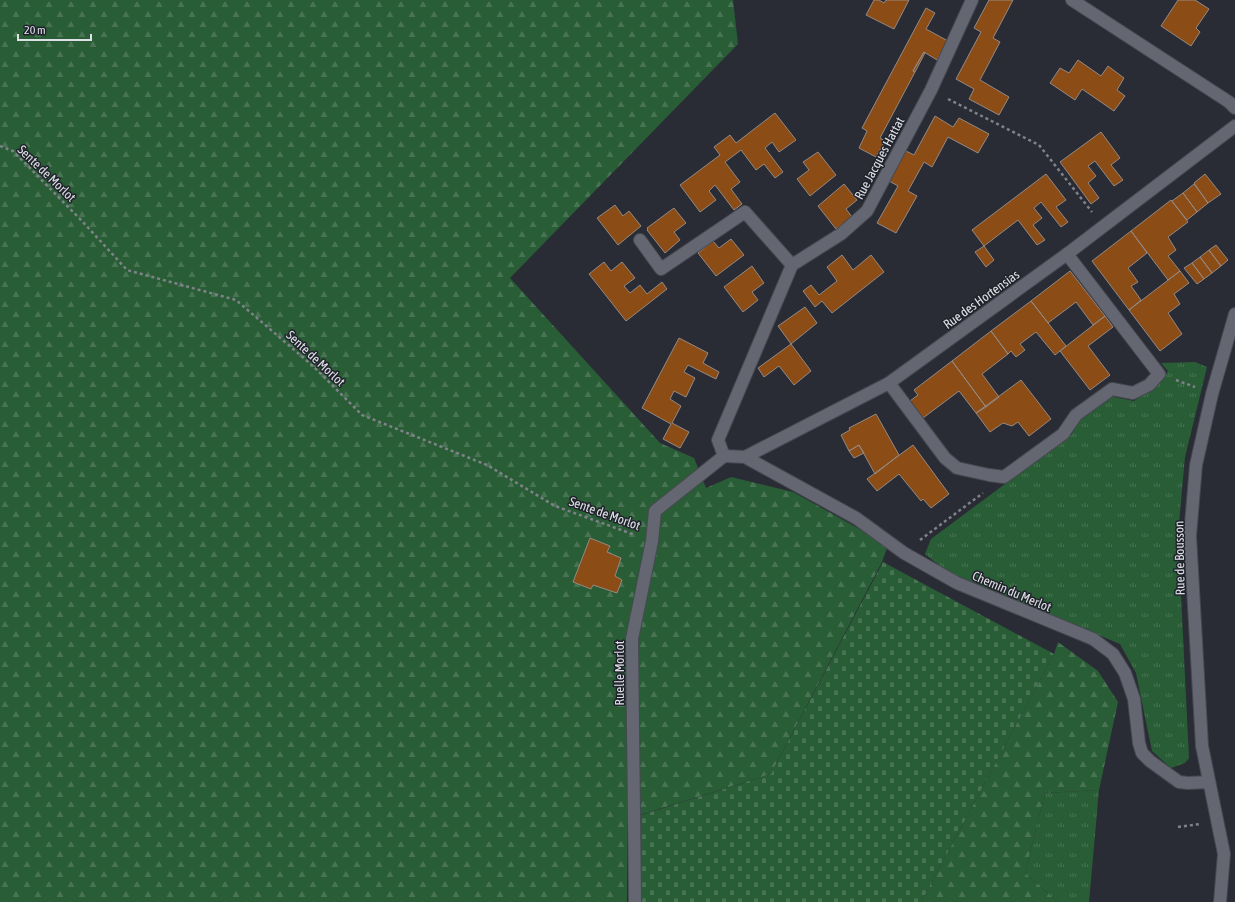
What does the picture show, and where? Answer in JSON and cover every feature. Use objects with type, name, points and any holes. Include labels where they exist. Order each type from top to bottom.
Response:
[{"type":"street","name":"Rue Jacques Hattat","points":[[792,265],[842,234],[867,211],[931,90],[972,0]]},
{"type":"street","points":[[1072,0],[1229,102],[1235,108]]},
{"type":"street","name":"Rue des Hortensias","points":[[745,457],[888,383],[1067,254],[1235,126]]},
{"type":"street","points":[[640,240],[661,269],[745,212],[792,265],[718,440],[724,456],[745,457]]},
{"type":"street","points":[[888,383],[945,458],[957,468],[1004,477],[1063,434],[1076,415],[1112,389],[1133,393],[1149,385],[1159,374],[1067,254]]},
{"type":"street","name":"Rue de Bousson","points":[[1220,902],[1224,854],[1202,746],[1190,536],[1196,465],[1212,394],[1235,314]]},
{"type":"street","name":"Ruelle Morlot","points":[[635,902],[632,639],[652,541],[655,511],[724,456]]},
{"type":"street","name":"Chemin du Merlot","points":[[745,457],[856,518],[904,553],[957,583],[1093,639],[1113,654],[1125,673],[1134,699],[1139,743],[1142,753],[1150,761],[1179,782],[1209,782]]},
{"type":"path","points":[[931,90],[1039,145],[1104,226]]},
{"type":"path","name":"Sente de Morlot","points":[[0,146],[13,151],[128,270],[236,300],[313,366],[362,415],[487,465],[555,506],[652,541]]},
{"type":"path","points":[[1159,374],[1200,389]]},
{"type":"path","points":[[904,553],[1004,477]]},
{"type":"green space","points":[[0,0],[733,0],[738,44],[510,278],[660,443],[694,458],[706,488],[731,477],[793,492],[888,545],[882,562],[771,774],[627,819],[627,902],[0,902]]},
{"type":"green space","points":[[1195,362],[1207,367],[1185,457],[1178,534],[1189,758],[1185,763],[1171,768],[1152,751],[1136,673],[1120,644],[947,572],[925,554],[931,539],[1072,434],[1082,415],[1109,396],[1134,401],[1162,381],[1168,371],[1161,363]]},
{"type":"green space","points":[[883,562],[1054,654],[921,902],[641,902],[638,816],[771,774]]},
{"type":"green space","points":[[1058,642],[1098,671],[1118,702],[1099,790],[1045,793],[1025,873],[1058,902],[921,902],[1054,654]]},
{"type":"green space","points":[[1099,790],[1089,902],[1058,902],[1025,873],[1045,793]]},
{"type":"building","points":[[874,0],[879,0],[884,3],[886,0],[909,0],[894,29],[866,15]]},
{"type":"building","points":[[989,0],[1013,0],[993,38],[1000,42],[980,80],[1009,97],[999,115],[969,99],[974,89],[956,79],[981,32],[974,28]]},
{"type":"building","points":[[1178,0],[1195,0],[1209,9],[1196,28],[1200,32],[1191,46],[1161,26]]},
{"type":"building","points":[[926,8],[935,13],[926,29],[948,41],[937,60],[924,52],[880,138],[885,141],[876,157],[859,148],[867,131],[862,128]]},
{"type":"building","points":[[924,52],[925,53],[915,72],[913,71]]},
{"type":"building","points":[[1078,60],[1101,76],[1108,66],[1124,78],[1117,90],[1125,96],[1114,111],[1082,89],[1075,100],[1050,83],[1060,68],[1069,73]]},
{"type":"building","points":[[775,113],[796,140],[779,152],[772,142],[765,148],[783,172],[775,178],[764,164],[756,170],[741,150],[725,162],[740,182],[731,189],[742,204],[734,210],[715,185],[709,191],[716,200],[700,212],[680,185],[720,155],[714,147],[730,135],[736,143]]},
{"type":"building","points":[[935,116],[953,127],[959,118],[989,134],[978,153],[948,137],[932,167],[924,162],[908,191],[917,196],[896,233],[877,223],[898,186],[889,181],[906,151],[914,155]]},
{"type":"building","points":[[1101,132],[1120,158],[1111,165],[1123,180],[1114,186],[1095,161],[1088,166],[1096,176],[1088,183],[1099,198],[1091,204],[1060,162]]},
{"type":"building","points":[[818,152],[836,175],[810,196],[797,179],[809,170],[803,162]]},
{"type":"building","points":[[1046,174],[1066,200],[1056,207],[1068,222],[1061,227],[1041,202],[1034,208],[1042,218],[1033,225],[1045,240],[1037,245],[1018,220],[984,246],[972,230]]},
{"type":"building","points":[[1205,174],[1221,194],[1208,203],[1194,183]]},
{"type":"building","points":[[844,184],[857,200],[846,209],[852,217],[836,229],[818,206]]},
{"type":"building","points":[[1194,184],[1208,203],[1197,212],[1183,193]]},
{"type":"building","points":[[1183,193],[1197,212],[1187,220],[1172,201]]},
{"type":"building","points":[[1171,200],[1188,222],[1168,237],[1176,250],[1168,256],[1180,271],[1168,280],[1131,231]]},
{"type":"building","points":[[615,205],[623,216],[629,211],[641,226],[618,245],[597,218]]},
{"type":"building","points":[[674,208],[686,223],[674,232],[680,240],[665,253],[647,228]]},
{"type":"building","points":[[1131,231],[1147,253],[1128,268],[1138,282],[1131,286],[1141,300],[1129,310],[1092,261]]},
{"type":"building","points":[[731,239],[744,255],[716,276],[698,253],[713,241],[719,248]]},
{"type":"building","points":[[1216,245],[1228,260],[1221,266],[1209,250]]},
{"type":"building","points":[[984,246],[994,260],[986,267],[975,252]]},
{"type":"building","points":[[1209,250],[1221,266],[1212,273],[1200,257]]},
{"type":"building","points":[[842,255],[853,270],[871,255],[884,272],[832,313],[822,301],[815,307],[803,291],[811,285],[819,295],[837,281],[827,267]]},
{"type":"building","points":[[1200,257],[1212,273],[1204,279],[1192,263]]},
{"type":"building","points":[[604,262],[611,271],[622,262],[635,278],[624,286],[630,293],[640,285],[647,294],[662,282],[667,289],[626,321],[589,274]]},
{"type":"building","points":[[1192,263],[1204,279],[1197,284],[1184,268]]},
{"type":"building","points":[[752,266],[764,283],[752,292],[758,300],[743,312],[724,287]]},
{"type":"building","points":[[1070,271],[1105,316],[1093,325],[1076,302],[1048,323],[1031,301]]},
{"type":"building","points":[[1180,271],[1189,283],[1174,294],[1180,304],[1168,313],[1182,334],[1160,351],[1129,310]]},
{"type":"building","points":[[1031,301],[1066,346],[1055,355],[1036,332],[1020,344],[1025,350],[1016,357],[1011,351],[1008,354],[991,331]]},
{"type":"building","points":[[805,307],[817,323],[791,344],[778,326]]},
{"type":"building","points":[[1105,316],[1113,327],[1088,346],[1110,375],[1090,390],[1060,351]]},
{"type":"building","points":[[991,331],[1008,354],[982,374],[999,397],[986,407],[952,361]]},
{"type":"building","points":[[679,338],[708,353],[703,363],[719,372],[716,379],[688,365],[684,372],[695,378],[686,397],[674,391],[670,399],[681,406],[672,423],[689,432],[680,448],[663,439],[671,424],[642,408]]},
{"type":"building","points":[[791,344],[811,371],[794,385],[779,366],[764,377],[758,368]]},
{"type":"building","points":[[952,361],[986,407],[976,413],[959,391],[923,418],[910,401],[918,395],[914,390]]},
{"type":"building","points":[[1021,380],[1051,419],[1029,436],[1018,422],[1012,426],[1003,423],[990,432],[976,413]]},
{"type":"building","points":[[876,414],[899,455],[875,474],[859,445],[849,451],[841,435],[850,430],[849,428]]},
{"type":"building","points":[[859,445],[864,453],[854,458],[849,451]]},
{"type":"building","points":[[913,445],[949,494],[931,508],[923,499],[921,501],[899,474],[877,491],[867,479]]},
{"type":"building","points":[[590,538],[610,546],[607,552],[621,558],[615,576],[622,580],[617,593],[593,585],[591,589],[573,582]]}]
